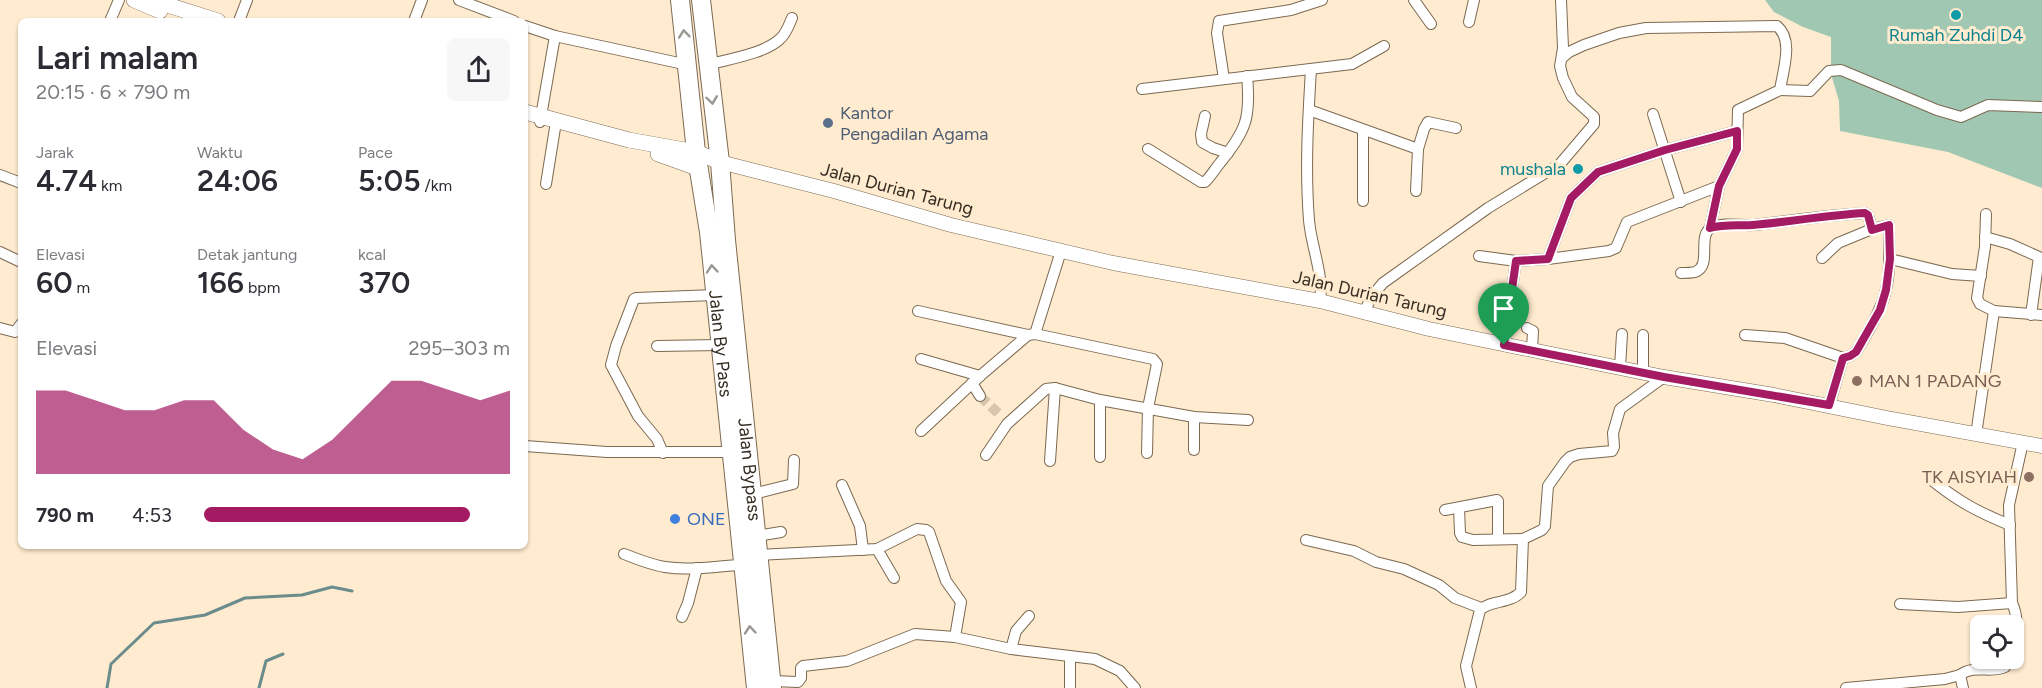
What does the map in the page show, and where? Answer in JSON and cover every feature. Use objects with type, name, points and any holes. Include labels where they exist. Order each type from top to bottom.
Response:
[{"type":"highway","name":"Jalan By Pass","points":[[680,0],[720,345],[737,458],[742,565],[767,686]]},
{"type":"highway","name":"Jalan Bypass","points":[[701,0],[720,162],[727,252],[737,458],[753,494],[767,686]]},
{"type":"main road","points":[[134,0],[182,18]]},
{"type":"main road","points":[[152,0],[209,18]]},
{"type":"main road","name":"Jalan Durian Tarung","points":[[540,122],[669,156],[720,162]]},
{"type":"street","points":[[111,18],[118,0]]},
{"type":"street","points":[[240,18],[246,0]]},
{"type":"street","points":[[415,18],[422,0]]},
{"type":"street","points":[[459,0],[506,18]]},
{"type":"street","points":[[1224,79],[1217,33],[1219,21],[1291,10],[1306,2],[1322,0]]},
{"type":"street","points":[[1414,0],[1431,24]]},
{"type":"street","points":[[1469,22],[1474,0]]},
{"type":"street","points":[[1364,312],[1372,296],[1383,283],[1488,208],[1560,164],[1594,124],[1594,117],[1568,91],[1560,66],[1562,58],[1561,0]]},
{"type":"street","points":[[707,65],[748,54],[778,41],[786,32],[792,18]]},
{"type":"street","points":[[1562,58],[1584,45],[1619,33],[1646,28],[1777,26],[1783,31],[1787,40],[1780,90]]},
{"type":"street","points":[[528,27],[555,36],[688,64]]},
{"type":"street","points":[[546,184],[540,122],[555,36]]},
{"type":"street","points":[[1142,89],[1352,64],[1384,46]]},
{"type":"street","points":[[1311,69],[1306,169],[1307,197],[1310,233],[1321,290],[1320,301]]},
{"type":"street","points":[[1681,273],[1700,269],[1704,258],[1705,238],[1710,228],[1719,186],[1737,149],[1737,112],[1739,108],[1780,90],[1810,91],[1829,70],[1841,70],[1937,110],[1961,117],[1988,105],[2042,107]]},
{"type":"street","points":[[1148,149],[1203,182],[1208,179],[1237,143],[1245,126],[1250,98],[1247,76]]},
{"type":"street","points":[[1309,110],[1418,150]]},
{"type":"street","points":[[1653,114],[1681,202]]},
{"type":"street","points":[[1204,116],[1202,142],[1204,145],[1228,153]]},
{"type":"street","points":[[1416,191],[1418,150],[1428,122],[1456,128]]},
{"type":"street","points":[[1363,130],[1363,201]]},
{"type":"street","points":[[1548,259],[1571,198],[1598,172],[1665,150],[1737,131]]},
{"type":"street","name":"Jalan Durian Tarung","points":[[720,162],[834,191],[951,225],[1139,268],[1320,301],[1429,329],[1664,377],[1829,405],[2042,446]]},
{"type":"street","points":[[0,175],[18,182]]},
{"type":"street","points":[[1479,256],[1516,261],[1609,251],[1616,248],[1627,222],[1719,186]]},
{"type":"street","points":[[1710,228],[1719,225],[1752,225],[1824,215],[1865,213],[1868,215],[1872,230]]},
{"type":"street","points":[[1985,237],[2010,244],[2038,257],[2036,315],[1994,311],[1983,307],[1978,302],[1986,214]]},
{"type":"street","points":[[1745,335],[1785,338],[1843,358],[1856,352],[1880,310],[1886,290],[1890,259],[1889,225],[1838,243],[1822,258]]},
{"type":"street","points":[[921,431],[976,380],[1031,335],[1061,251]]},
{"type":"street","points":[[0,252],[18,261]]},
{"type":"street","points":[[1890,259],[1952,274],[1980,276]]},
{"type":"street","points":[[1504,345],[1516,261]]},
{"type":"street","points":[[663,453],[657,439],[638,416],[611,365],[616,346],[634,299],[715,295]]},
{"type":"street","points":[[918,310],[1153,359],[1157,364],[1148,408],[1147,453]]},
{"type":"street","points":[[1977,435],[1994,311]]},
{"type":"street","points":[[0,328],[12,332],[18,328]]},
{"type":"street","points":[[1527,328],[1533,331],[1532,350]]},
{"type":"street","points":[[1620,367],[1622,334]]},
{"type":"street","points":[[1643,335],[1643,372]]},
{"type":"street","points":[[657,346],[720,345]]},
{"type":"street","points":[[1829,405],[1843,358]]},
{"type":"street","points":[[921,359],[976,380]]},
{"type":"street","points":[[1459,508],[1460,533],[1462,537],[1473,540],[1523,539],[1542,530],[1545,526],[1548,486],[1565,462],[1570,457],[1579,454],[1612,451],[1620,409],[1664,377]]},
{"type":"street","points":[[976,380],[980,396]]},
{"type":"street","points":[[1050,461],[1055,388]]},
{"type":"street","points":[[986,455],[1004,420],[1042,390],[1055,388],[1100,400],[1194,417],[1248,420]]},
{"type":"street","points":[[1100,400],[1100,457]]},
{"type":"street","points":[[1194,417],[1194,450]]},
{"type":"street","points":[[2015,615],[2012,603],[2009,505],[2023,442]]},
{"type":"street","points":[[528,446],[737,458]]},
{"type":"street","points":[[753,494],[791,486],[794,483],[794,460]]},
{"type":"street","points":[[1933,481],[1958,501],[2010,525]]},
{"type":"street","points":[[842,485],[860,526],[864,550]]},
{"type":"street","points":[[1445,510],[1497,500],[1498,539]]},
{"type":"street","points":[[758,555],[877,549],[920,528],[928,532],[946,581],[961,602],[955,637]]},
{"type":"street","points":[[756,536],[781,532]]},
{"type":"street","points":[[1306,540],[1354,551],[1376,562],[1401,568],[1439,585],[1455,598],[1481,608],[1510,600],[1521,592],[1523,539]]},
{"type":"street","points":[[877,549],[894,578]]},
{"type":"street","points":[[624,554],[663,567],[697,568],[742,565]]},
{"type":"street","points":[[682,616],[688,603],[697,568]]},
{"type":"street","points":[[1900,604],[1958,607],[2012,603]]},
{"type":"street","points":[[1471,688],[1466,666],[1481,608]]},
{"type":"street","points":[[1011,649],[1016,631],[1029,616]]},
{"type":"street","points":[[767,686],[798,681],[801,678],[803,666],[847,661],[915,634],[955,637],[1011,649],[1095,659],[1119,671],[1135,688]]},
{"type":"street","points":[[1070,657],[1070,688]]},
{"type":"street","points":[[1846,688],[1945,679],[1962,680],[1962,672],[1972,669]]},
{"type":"green space","points":[[1765,0],[2042,0],[2042,188],[1948,152],[1840,131],[1839,101],[1831,74],[1831,37],[1803,27],[1774,12]]},
{"type":"waterway","points":[[107,688],[111,664],[154,623],[205,615],[245,598],[302,595],[332,587],[352,591]]},
{"type":"waterway","points":[[259,688],[266,661],[283,654]]},
{"type":"tunnel","points":[[980,396],[1001,416]]},
{"type":"place","name":"Rumah Zuhdi D4","points":[[1956,15]]},
{"type":"place","name":"Kantor Pengadilan Agama","points":[[828,123]]},
{"type":"place","name":"mushala","points":[[1578,169]]},
{"type":"place","name":"MAN 1 PADANG","points":[[1857,381]]},
{"type":"place","name":"TK AISYIAH","points":[[2029,477]]},
{"type":"place","name":"ONE","points":[[675,519]]},
{"type":"route","points":[[1737,131],[1737,149],[1719,186],[1710,228],[1719,225],[1752,225],[1824,215],[1865,213],[1868,215],[1872,230],[1889,225],[1890,259],[1886,290],[1880,310],[1856,352],[1843,358],[1829,405],[1664,377],[1504,345],[1516,261],[1548,259],[1571,198],[1598,172],[1632,160],[1737,131]]}]
